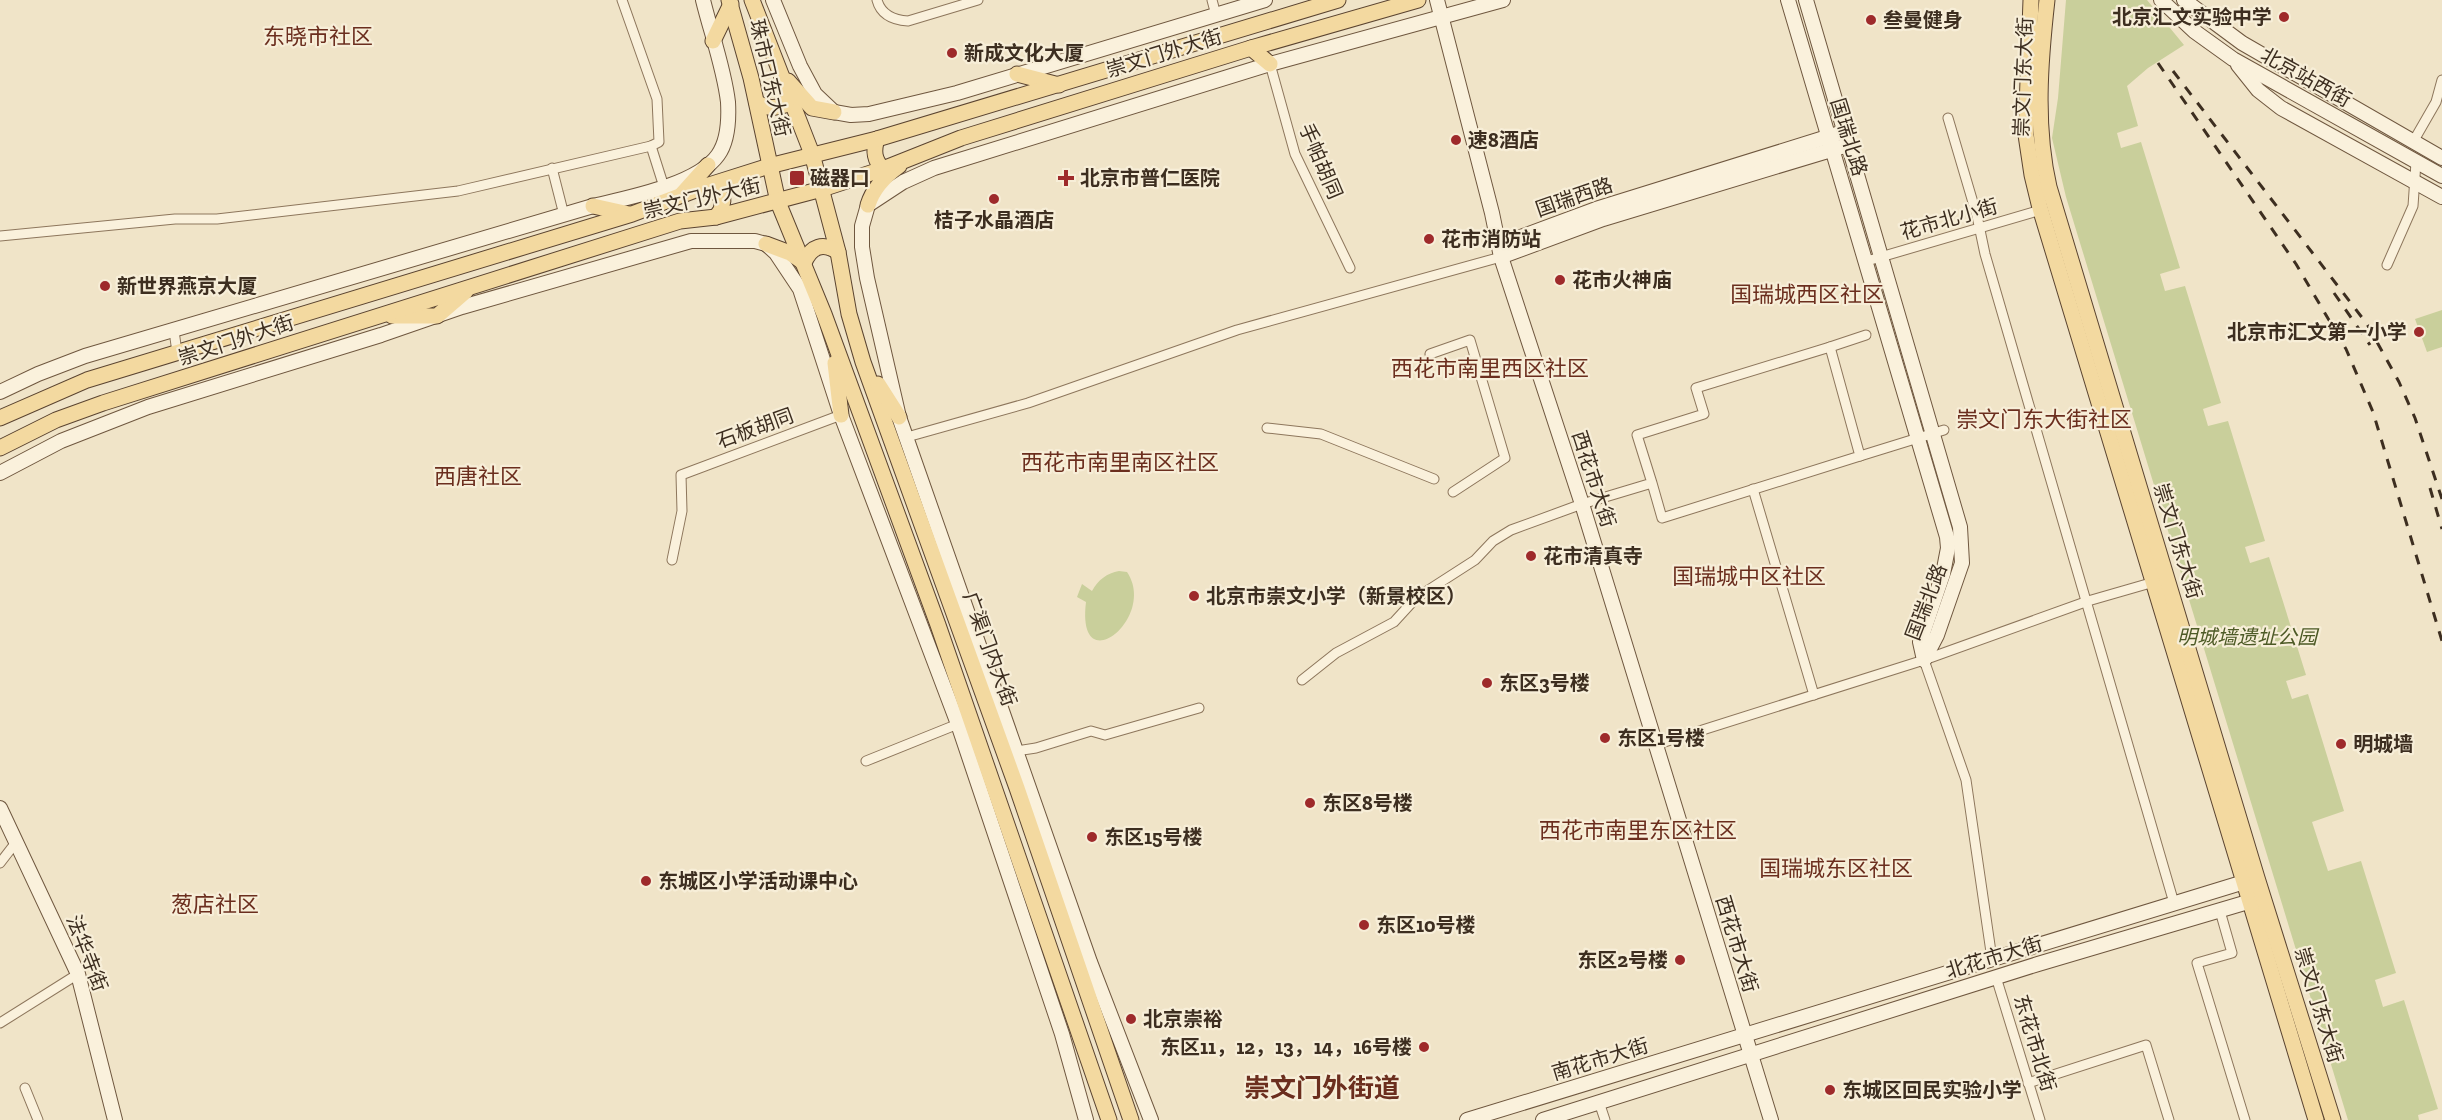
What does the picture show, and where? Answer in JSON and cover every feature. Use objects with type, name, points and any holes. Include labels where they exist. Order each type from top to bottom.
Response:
[{"type":"main road","name":"崇文门外大街","points":[[0,418],[87,380],[632,214],[706,186],[769,166],[877,139],[1338,0]]},
{"type":"main road","name":"崇文门外大街","points":[[0,448],[56,420],[103,403],[281,348],[374,316],[680,221],[716,217],[822,189],[961,138],[1251,48],[1418,0]]},
{"type":"main road","name":"崇文门东大街","points":[[2031,0],[2026,135],[2032,175],[2154,582],[2251,880]]},
{"type":"main road","name":"崇文门东大街","points":[[2047,0],[2040,106],[2043,161],[2049,187],[2251,880]]},
{"type":"main road","points":[[713,41],[730,2]]},
{"type":"main road","name":"珠市口东大街","points":[[730,2],[757,103],[778,202]]},
{"type":"main road","name":"珠市口东大街","points":[[754,3],[812,154]]},
{"type":"main road","points":[[1251,48],[1270,64]]},
{"type":"main road","points":[[1017,74],[1059,85]]},
{"type":"main road","points":[[781,75],[813,108],[834,112]]},
{"type":"main road","points":[[757,103],[765,107],[777,108],[785,105],[790,96]]},
{"type":"main road","points":[[877,139],[874,147],[875,157],[883,168]]},
{"type":"main road","name":"广渠门内大街","points":[[812,154],[838,252],[846,301],[863,362],[1013,777],[1131,1120]]},
{"type":"main road","points":[[868,205],[879,185],[893,171],[917,155]]},
{"type":"main road","points":[[679,197],[708,165]]},
{"type":"main road","points":[[706,186],[719,192],[723,200],[721,210],[716,217]]},
{"type":"main road","name":"广渠门内大街","points":[[778,202],[804,263],[938,625],[1109,1120]]},
{"type":"main road","points":[[593,206],[632,214]]},
{"type":"main road","points":[[766,243],[790,253],[804,263],[808,254],[823,246],[829,246],[838,252]]},
{"type":"main road","points":[[374,316],[437,316],[471,287]]},
{"type":"main road","points":[[832,339],[841,416]]},
{"type":"main road","points":[[863,362],[899,417]]},
{"type":"main road","points":[[2251,880],[2257,899]]},
{"type":"main road","name":"崇文门东大街","points":[[2257,899],[2316,1120]]},
{"type":"main road","name":"崇文门东大街","points":[[2257,899],[2333,1120]]},
{"type":"street","points":[[0,236],[175,219],[217,219],[458,191],[651,146],[659,142],[657,99],[622,0]]},
{"type":"street","points":[[703,0],[728,102],[728,127],[723,146],[717,157],[708,165]]},
{"type":"street","points":[[773,0],[800,66],[815,94],[834,112]]},
{"type":"street","points":[[877,0],[886,15],[899,21],[908,21],[978,0]]},
{"type":"street","points":[[1212,0],[1216,15]]},
{"type":"street","name":"崇文门外大街","points":[[834,112],[851,115],[869,114],[957,93],[1265,0]]},
{"type":"street","name":"西花市大街","points":[[1437,0],[1492,213],[1501,257],[1582,504],[1771,1120]]},
{"type":"street","points":[[868,205],[903,182],[934,168],[1270,64],[1442,19],[1503,0]]},
{"type":"street","name":"国瑞北路","points":[[1788,0],[1947,537],[1948,549],[1943,574],[1920,642],[1924,660]]},
{"type":"street","name":"国瑞北路","points":[[1806,0],[1882,257],[1939,431],[1963,547],[1962,563],[1936,635],[1924,660]]},
{"type":"street","name":"北京站西街","points":[[2161,0],[2194,31],[2233,59],[2442,176]]},
{"type":"street","name":"北京站西街","points":[[2184,0],[2242,43],[2442,158]]},
{"type":"street","points":[[2233,59],[2258,90],[2282,108],[2442,197]]},
{"type":"street","name":"手帕胡同","points":[[1270,64],[1294,154],[1350,268]]},
{"type":"street","points":[[2413,141],[2436,102],[2442,80]]},
{"type":"street","points":[[1948,118],[1985,254],[2088,601],[2174,903]]},
{"type":"street","name":"国瑞西路","points":[[1501,257],[1518,238],[1596,209],[1846,138]]},
{"type":"street","points":[[651,146],[664,187]]},
{"type":"street","points":[[2388,265],[2413,206],[2416,162]]},
{"type":"street","name":"崇文门外大街","points":[[0,392],[85,356],[664,187],[708,165]]},
{"type":"street","points":[[552,168],[564,215]]},
{"type":"street","name":"广渠门内大街","points":[[868,205],[862,226],[862,247],[899,417],[1090,962],[1151,1120]]},
{"type":"street","name":"花市北小街","points":[[1868,261],[1980,230],[2041,210]]},
{"type":"street","name":"崇文门外大街","points":[[0,473],[61,441],[148,407],[617,261],[691,240],[766,243]]},
{"type":"street","points":[[766,243],[776,253],[800,289],[841,416],[958,724],[1058,1023],[1086,1120]]},
{"type":"street","points":[[907,436],[1028,403],[1237,330],[1501,257]]},
{"type":"street","points":[[174,331],[177,352]]},
{"type":"street","points":[[1866,335],[1696,388],[1704,414],[1637,435],[1662,518],[1939,431]]},
{"type":"street","points":[[1430,354],[1470,340],[1505,458],[1453,492]]},
{"type":"street","points":[[1830,347],[1860,456]]},
{"type":"street","name":"石板胡同","points":[[672,560],[682,511],[681,475],[841,416]]},
{"type":"street","points":[[1267,428],[1320,434],[1434,478]]},
{"type":"street","points":[[1302,680],[1336,653],[1394,622],[1416,598],[1475,560],[1511,530],[1582,504],[1652,483]]},
{"type":"street","points":[[1753,489],[1814,695]]},
{"type":"street","points":[[1655,745],[1924,660],[2088,601],[2154,582]]},
{"type":"street","points":[[1924,660],[1966,780],[1992,959]]},
{"type":"street","points":[[1016,751],[1036,748],[1091,731],[1105,735],[1199,708]]},
{"type":"street","points":[[866,761],[958,724]]},
{"type":"street","name":"法华寺街","points":[[0,808],[78,974],[115,1120]]},
{"type":"street","points":[[0,863],[17,842]]},
{"type":"street","name":"北花市大街","points":[[1745,1036],[2251,880]]},
{"type":"street","name":"北花市大街","points":[[1750,1054],[2257,899]]},
{"type":"street","points":[[2220,911],[2232,953],[2197,963],[2246,1120]]},
{"type":"street","points":[[0,1023],[78,974]]},
{"type":"street","name":"东花市北街","points":[[1996,977],[2040,1120]]},
{"type":"street","name":"南花市大街","points":[[1467,1120],[1745,1036]]},
{"type":"street","points":[[2028,1083],[2146,1045],[2169,1120]]},
{"type":"street","name":"南花市大街","points":[[1543,1120],[1750,1054]]},
{"type":"street","points":[[26,1088],[38,1120]]},
{"type":"street","points":[[1599,1102],[1605,1120]]},
{"type":"green space","name":"明城墙遗址公园","points":[[2066,0],[2147,0],[2184,45],[2148,68],[2127,86],[2138,126],[2117,133],[2121,148],[2141,142],[2180,268],[2160,274],[2165,291],[2185,286],[2221,403],[2203,409],[2208,426],[2228,421],[2265,541],[2245,547],[2250,563],[2269,557],[2306,675],[2286,681],[2292,699],[2308,694],[2344,811],[2312,822],[2328,871],[2361,861],[2396,973],[2375,980],[2383,1007],[2404,1000],[2438,1109],[2418,1115],[2419,1120],[2348,1120],[2066,197],[2052,138],[2058,98]]},
{"type":"green space","points":[[2442,310],[2442,347],[2427,352],[2415,319]]},
{"type":"green space","points":[[1119,571],[1127,572],[1134,590],[1132,607],[1125,623],[1114,635],[1103,640],[1093,638],[1086,626],[1086,602],[1077,597],[1082,584],[1092,591],[1103,578]]},
{"type":"railway","points":[[2158,63],[2296,264],[2346,349],[2373,412],[2442,641]]},
{"type":"railway","points":[[2173,71],[2367,324],[2399,382],[2415,418],[2442,499]]},
{"type":"railway","points":[[2334,293],[2370,345]]},
{"type":"railway","points":[[2430,488],[2442,529]]},
{"type":"place","name":"北京汇文实验中学","points":[[2284,17]]},
{"type":"place","name":"叁曼健身","points":[[1871,20]]},
{"type":"place","name":"新成文化大厦","points":[[952,53]]},
{"type":"place","name":"速8酒店","points":[[1456,140]]},
{"type":"place","name":"磁器口","points":[[797,178]]},
{"type":"place","name":"北京市普仁医院","points":[[1066,178]]},
{"type":"place","name":"桔子水晶酒店","points":[[994,199]]},
{"type":"place","name":"花市消防站","points":[[1429,239]]},
{"type":"place","name":"花市火神庙","points":[[1560,280]]},
{"type":"place","name":"新世界燕京大厦","points":[[105,286]]},
{"type":"place","name":"北京市汇文第一小学","points":[[2419,332]]},
{"type":"place","name":"花市清真寺","points":[[1531,556]]},
{"type":"place","name":"北京市崇文小学（新景校区）","points":[[1194,596]]},
{"type":"place","name":"东区3号楼","points":[[1487,683]]},
{"type":"place","name":"东区1号楼","points":[[1605,738]]},
{"type":"place","name":"明城墙","points":[[2341,744]]},
{"type":"place","name":"东区8号楼","points":[[1310,803]]},
{"type":"place","name":"东区15号楼","points":[[1092,837]]},
{"type":"place","name":"东城区小学活动课中心","points":[[646,881]]},
{"type":"place","name":"东区10号楼","points":[[1364,925]]},
{"type":"place","name":"东区2号楼","points":[[1680,960]]},
{"type":"place","name":"北京崇裕","points":[[1131,1019]]},
{"type":"place","name":"东区11，12，13，14，16号楼","points":[[1424,1047]]},
{"type":"place","name":"东城区回民实验小学","points":[[1830,1090]]},
{"type":"district","name":"东晓市社区","points":[[318,36]]},
{"type":"district","name":"国瑞城西区社区","points":[[1807,294]]},
{"type":"district","name":"西花市南里西区社区","points":[[1490,368]]},
{"type":"district","name":"崇文门东大街社区","points":[[2044,419]]},
{"type":"district","name":"西花市南里南区社区","points":[[1120,462]]},
{"type":"district","name":"西唐社区","points":[[478,476]]},
{"type":"district","name":"国瑞城中区社区","points":[[1749,576]]},
{"type":"district","name":"西花市南里东区社区","points":[[1638,830]]},
{"type":"district","name":"国瑞城东区社区","points":[[1836,868]]},
{"type":"district","name":"葱店社区","points":[[215,904]]},
{"type":"district","name":"崇文门外街道","points":[[1322,1088]]}]
